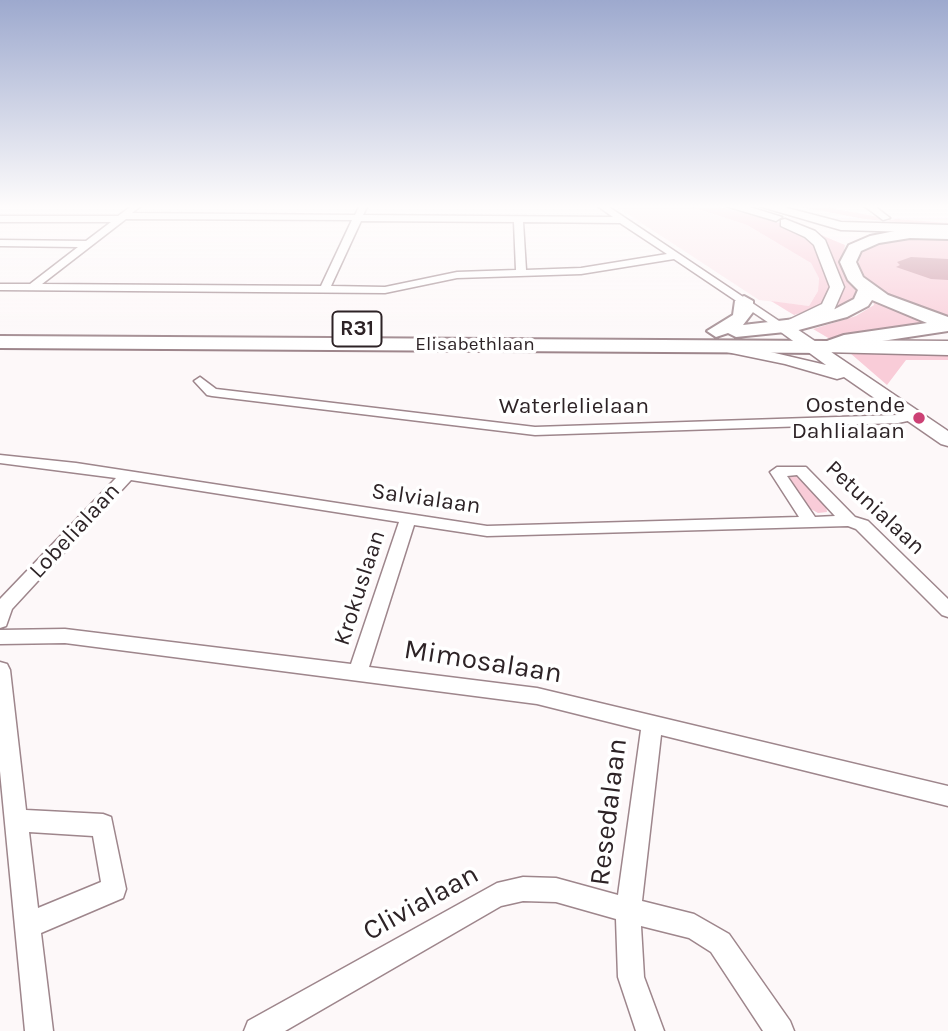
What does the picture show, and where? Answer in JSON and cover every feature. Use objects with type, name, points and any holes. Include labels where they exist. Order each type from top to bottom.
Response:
[{"type":"highway","points":[[821,347],[948,348]]},
{"type":"main road","points":[[782,327],[817,315],[828,307],[837,287],[824,253]]},
{"type":"main road","name":"R31","points":[[852,253],[848,262],[850,271],[867,289],[902,308],[948,324]]},
{"type":"main road","name":"Elisabethlaan","points":[[0,327],[715,331],[782,327],[819,320],[853,308],[866,298],[867,289]]},
{"type":"main road","points":[[715,331],[740,319],[744,312],[744,301]]},
{"type":"main road","name":"Elisabethlaan","points":[[0,342],[821,347],[948,324]]},
{"type":"main road","points":[[782,327],[821,347],[867,385],[948,440]]},
{"type":"main road","points":[[728,347],[799,362],[867,385]]},
{"type":"street","points":[[31,288],[76,253]]},
{"type":"street","points":[[324,290],[342,253]]},
{"type":"street","points":[[520,253],[521,272]]},
{"type":"street","points":[[669,253],[782,327]]},
{"type":"street","points":[[0,287],[385,290],[457,275],[581,271],[673,256]]},
{"type":"street","name":"Waterlelielaan","points":[[200,381],[212,392],[535,431],[898,419],[912,415]]},
{"type":"street","name":"Salvialaan","points":[[0,459],[127,475],[487,531],[849,521]]},
{"type":"street","name":"Petunialaan","points":[[810,522],[777,472],[801,470],[849,521],[862,525],[948,610]]},
{"type":"street","name":"Lobelialaan","points":[[0,621],[4,606],[127,475]]},
{"type":"street","name":"Krokuslaan","points":[[358,671],[408,519]]},
{"type":"street","name":"Mimosalaan","points":[[0,637],[65,636],[358,671],[537,696],[948,796]]},
{"type":"street","points":[[0,670],[11,816],[29,925],[39,1031]]},
{"type":"street","name":"Resedalaan","points":[[650,1031],[631,977],[628,909],[652,723]]},
{"type":"street","points":[[11,816],[103,825],[114,889],[29,925]]},
{"type":"street","name":"Clivialaan","points":[[258,1031],[497,895],[523,889],[556,890],[628,909]]},
{"type":"street","name":"Resedalaan","points":[[628,909],[694,927],[720,943],[780,1031]]},
{"type":"shaded area","points":[[687,253],[794,253],[811,263],[819,277],[818,291],[809,306],[759,300]]},
{"type":"shaded area","points":[[794,253],[819,253],[834,283],[826,305],[794,315],[771,301],[809,306],[818,291],[819,278],[811,263]]},
{"type":"shaded area","points":[[823,253],[844,253],[841,268],[859,292],[857,297],[841,307],[838,305],[843,285]]},
{"type":"shaded area","points":[[861,253],[948,253],[948,319],[887,296],[872,286],[857,267]]},
{"type":"shaded area","points":[[911,257],[948,259],[948,280],[931,279],[896,267],[900,265],[897,262]]},
{"type":"shaded area","points":[[872,298],[928,322],[830,339],[813,329],[856,316],[874,305]]},
{"type":"shaded area","points":[[948,350],[948,360],[906,360],[887,385],[850,353]]},
{"type":"shaded area","points":[[794,474],[826,506],[827,512],[818,513],[809,508],[788,475]]},
{"type":"place","name":"Oostende Dahlialaan","points":[[919,418]]}]
